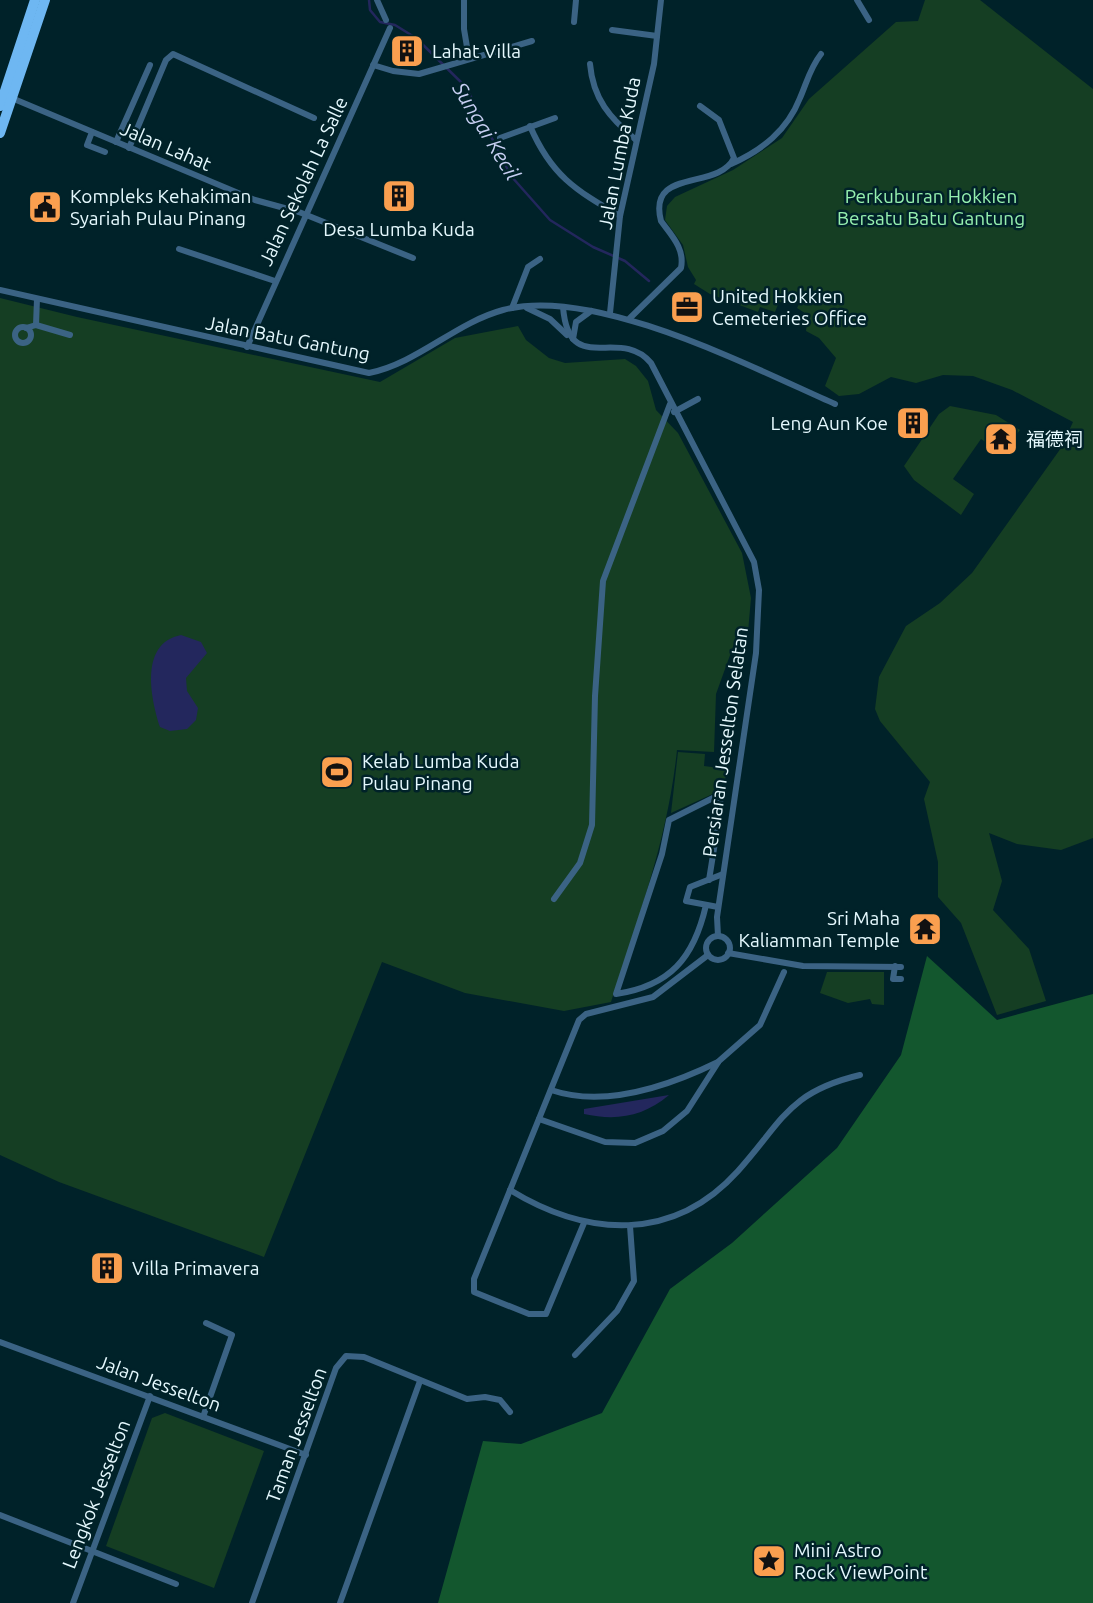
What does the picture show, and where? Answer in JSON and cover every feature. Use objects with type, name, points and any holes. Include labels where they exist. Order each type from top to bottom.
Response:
[{"type":"highway","points":[[0,106],[35,0]]},
{"type":"highway","points":[[0,133],[14,99],[45,0]]},
{"type":"street","points":[[377,0],[386,20]]},
{"type":"street","points":[[464,0],[469,59]]},
{"type":"street","points":[[574,22],[576,0]]},
{"type":"street","name":"Jalan Lumba Kuda","points":[[610,313],[620,215],[654,64],[661,0]]},
{"type":"street","points":[[858,0],[869,20]]},
{"type":"street","name":"Jalan Sekolah La Salle","points":[[247,347],[390,28]]},
{"type":"street","points":[[612,30],[657,36]]},
{"type":"street","points":[[373,65],[407,74],[430,71],[532,41]]},
{"type":"street","points":[[129,148],[166,60],[173,54],[314,118]]},
{"type":"street","points":[[630,318],[681,268],[681,250],[669,228],[661,221],[659,199],[663,193],[685,181],[713,174],[767,143],[787,126],[807,75],[821,54]]},
{"type":"street","points":[[590,64],[592,85],[608,115],[636,140]]},
{"type":"street","points":[[116,142],[150,65]]},
{"type":"street","name":"Jalan Lahat","points":[[14,99],[255,200],[308,215],[413,258]]},
{"type":"street","points":[[700,106],[719,120],[733,153],[731,164]]},
{"type":"street","points":[[500,138],[555,118]]},
{"type":"street","points":[[530,126],[546,159],[568,184],[620,215]]},
{"type":"street","points":[[92,132],[87,145],[105,152]]},
{"type":"street","points":[[179,249],[275,281]]},
{"type":"street","points":[[512,308],[528,267],[540,259]]},
{"type":"street","name":"Jalan Batu Gantung","points":[[0,290],[369,373],[390,369],[482,317],[512,308],[563,307],[593,310],[630,318],[835,404]]},
{"type":"street","points":[[36,325],[37,299]]},
{"type":"street","points":[[526,307],[550,319],[571,337]]},
{"type":"street","points":[[563,307],[571,337]]},
{"type":"street","points":[[571,337],[576,322],[593,310]]},
{"type":"street","points":[[26,328],[36,325],[70,335]]},
{"type":"street","name":"Persiaran Jesselton Selatan","points":[[571,337],[592,348],[624,346],[644,354],[652,363],[674,412],[754,562],[759,590],[756,653],[718,907],[718,936]]},
{"type":"street","points":[[674,412],[698,399]]},
{"type":"street","points":[[554,899],[580,863],[592,825],[595,696],[603,581],[670,404]]},
{"type":"street","points":[[706,905],[686,959],[646,990],[616,995],[662,854],[670,820],[713,798],[720,801],[721,805],[709,880]]},
{"type":"street","points":[[718,907],[686,901],[690,887],[723,874]]},
{"type":"street","points":[[708,955],[706,944],[718,936],[728,942],[728,953]]},
{"type":"street","points":[[708,955],[719,960],[728,953],[803,966],[898,966],[893,979],[901,979]]},
{"type":"street","points":[[584,1223],[546,1314],[536,1316],[474,1292],[473,1282],[583,1016],[653,998],[708,955]]},
{"type":"street","points":[[539,1119],[605,1142],[643,1140],[663,1131],[681,1116],[719,1061],[765,1018],[784,972]]},
{"type":"street","points":[[551,1090],[581,1099],[597,1098],[681,1080],[719,1061]]},
{"type":"street","points":[[510,1190],[532,1203],[584,1223],[630,1226],[652,1223],[699,1204],[737,1172],[778,1118],[798,1100],[839,1080],[860,1075]]},
{"type":"street","points":[[575,1355],[617,1311],[634,1281],[630,1226]]},
{"type":"street","points":[[203,1417],[232,1335],[206,1323]]},
{"type":"street","name":"Jalan Jesselton","points":[[0,1342],[306,1455]]},
{"type":"street","name":"Taman Jesselton","points":[[252,1603],[336,1368],[346,1356],[357,1355],[467,1399],[485,1397],[500,1400],[510,1412]]},
{"type":"street","points":[[340,1603],[420,1381]]},
{"type":"street","name":"Lengkok Jesselton","points":[[73,1603],[150,1396]]},
{"type":"street","points":[[0,1515],[176,1584]]},
{"type":"green space","name":"Perkuburan Hokkien Bersatu Batu Gantung","points":[[925,0],[980,0],[1093,89],[1093,838],[1061,850],[1017,844],[989,833],[1002,881],[993,910],[1029,949],[1046,1001],[997,1015],[961,923],[938,897],[938,862],[924,799],[930,782],[880,721],[875,709],[879,677],[906,626],[940,603],[972,573],[1061,448],[1073,422],[1012,390],[973,376],[943,375],[916,383],[891,377],[859,394],[839,396],[825,386],[836,358],[819,338],[806,331],[808,315],[797,308],[799,304],[786,298],[784,303],[779,302],[775,312],[760,307],[758,312],[710,294],[694,284],[696,280],[688,267],[683,245],[665,220],[667,206],[675,197],[733,170],[782,138],[809,99],[896,22],[918,21]]},
{"type":"green space","name":"Kelab Lumba Kuda Pulau Pinang","points":[[0,298],[380,382],[455,338],[518,326],[526,340],[549,358],[565,363],[625,359],[636,366],[648,381],[656,410],[678,433],[742,553],[751,598],[748,632],[738,633],[716,694],[714,752],[677,750],[667,815],[659,846],[611,1002],[564,1011],[465,993],[382,962],[264,1257],[59,1182],[0,1155]]},
{"type":"green space","points":[[950,406],[996,415],[1020,430],[1002,453],[981,439],[953,479],[974,494],[961,515],[914,480],[904,466],[939,414]]},
{"type":"green space","points":[[678,752],[705,754],[704,766],[727,769],[723,793],[717,792],[671,813]]},
{"type":"green space","points":[[927,956],[997,1020],[1093,994],[1093,1603],[438,1603],[483,1441],[521,1444],[602,1413],[670,1289],[732,1243],[837,1148],[901,1055]]},
{"type":"green space","points":[[827,972],[884,972],[884,1005],[872,1004],[870,999],[848,1003],[820,993]]},
{"type":"green space","points":[[165,1413],[264,1451],[214,1588],[106,1546],[152,1418]]},
{"type":"shaded area","points":[[181,635],[201,642],[207,653],[186,678],[187,691],[198,708],[196,720],[187,729],[170,731],[160,727],[153,701],[151,672],[159,648],[168,640]]},
{"type":"shaded area","points":[[669,1095],[639,1113],[618,1117],[584,1114],[584,1109]]},
{"type":"waterway","name":"Sungai Kecil","points":[[369,0],[370,10],[380,22],[395,25],[416,38],[466,87],[511,176],[550,220],[593,247],[625,261],[649,281]]},
{"type":"place","name":"Lahat Villa","points":[[407,51]]},
{"type":"place","name":"Desa Lumba Kuda","points":[[399,196]]},
{"type":"place","name":"Kompleks Kehakiman Syariah Pulau Pinang","points":[[45,207]]},
{"type":"place","name":"United Hokkien Cemeteries Office","points":[[687,307]]},
{"type":"place","name":"Leng Aun Koe","points":[[913,423]]},
{"type":"place","name":"福德祠","points":[[1001,439]]},
{"type":"place","name":"Kelab Lumba Kuda Pulau Pinang","points":[[337,772]]},
{"type":"place","name":"Sri Maha Kaliamman Temple","points":[[925,929]]},
{"type":"place","name":"Villa Primavera","points":[[107,1268]]},
{"type":"place","name":"Mini Astro Rock ViewPoint","points":[[769,1561]]}]
